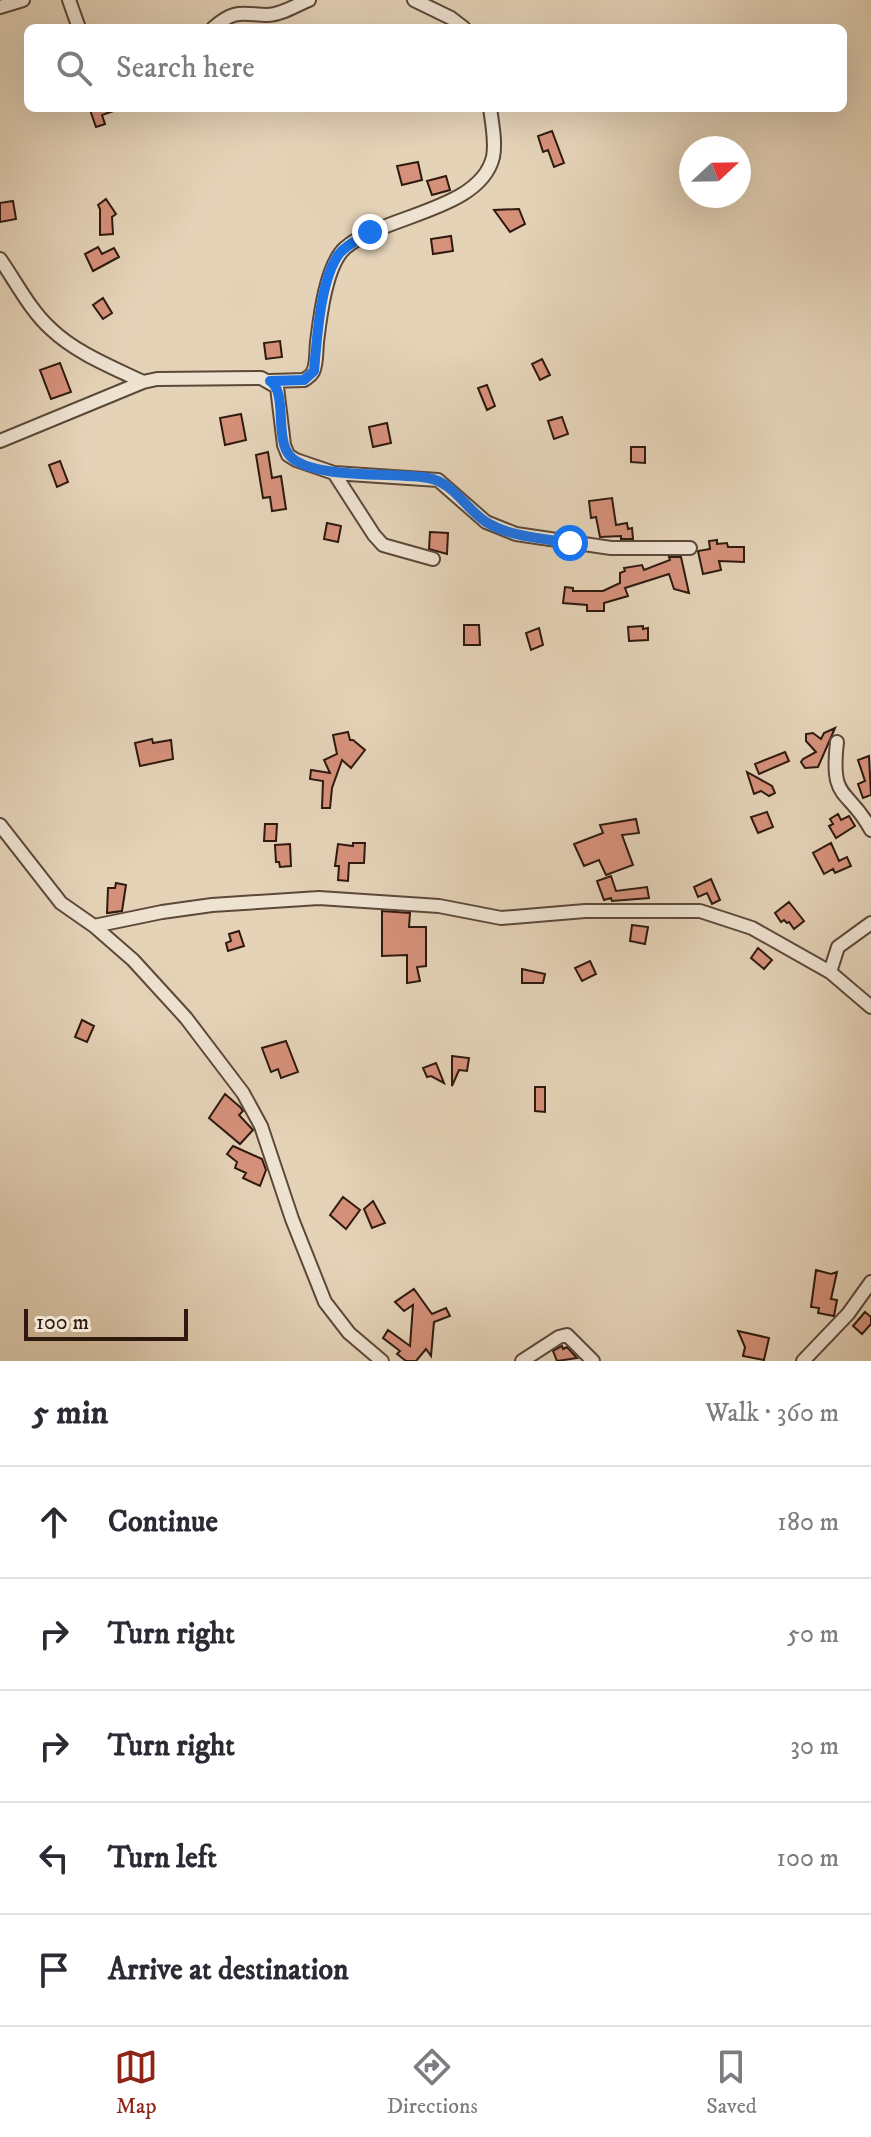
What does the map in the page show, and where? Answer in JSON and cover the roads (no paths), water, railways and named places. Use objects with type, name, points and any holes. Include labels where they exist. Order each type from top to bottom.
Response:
[{"type":"street","points":[[0,7],[23,0]]},
{"type":"street","points":[[69,0],[78,24]]},
{"type":"street","points":[[219,24],[233,14],[275,13],[309,0]]},
{"type":"street","points":[[414,0],[459,24]]},
{"type":"street","points":[[0,441],[143,382],[199,377],[304,380],[314,371],[334,264],[345,249],[380,227],[459,197],[485,173],[493,157],[490,112]]},
{"type":"street","points":[[0,259],[51,330],[143,382]]},
{"type":"street","points":[[270,381],[278,389],[284,445],[288,455],[296,460],[334,473],[438,480],[486,522],[516,534],[611,548],[690,548]]},
{"type":"street","points":[[334,473],[383,545],[433,559]]},
{"type":"street","points":[[837,742],[834,772],[838,787],[871,830]]},
{"type":"street","points":[[0,825],[61,903],[94,926],[133,960],[186,1018],[243,1093],[261,1126],[292,1219],[325,1302],[349,1333],[382,1361]]},
{"type":"street","points":[[94,926],[212,905],[319,898],[439,906],[501,918],[585,911],[700,911],[752,928],[830,972],[871,1007]]},
{"type":"street","points":[[830,972],[838,947],[871,923]]},
{"type":"street","points":[[803,1361],[842,1321],[871,1282]]},
{"type":"street","points":[[522,1361],[567,1335],[593,1361]]}]
